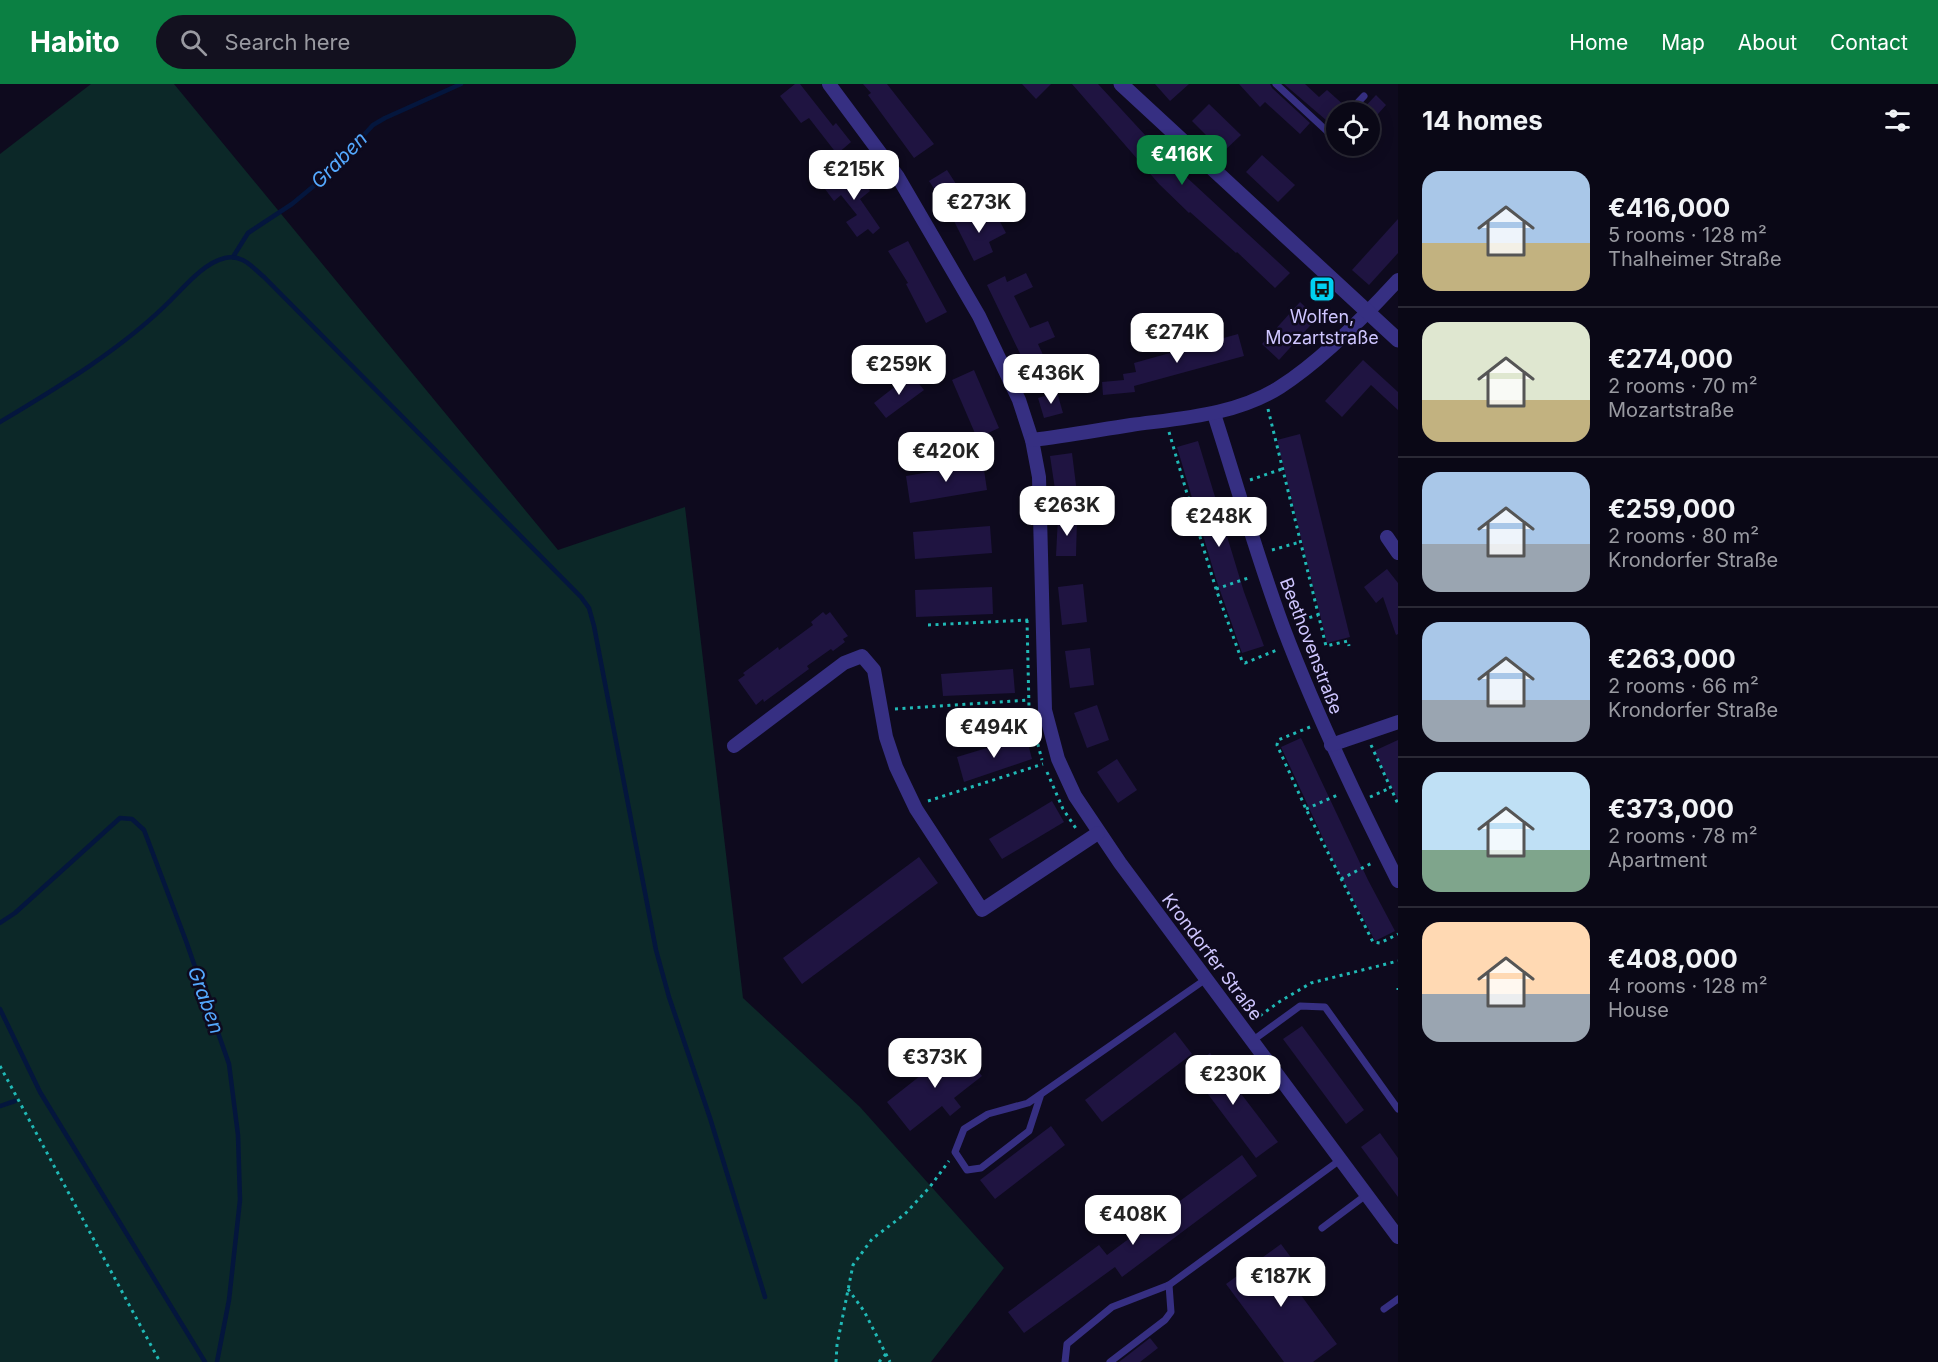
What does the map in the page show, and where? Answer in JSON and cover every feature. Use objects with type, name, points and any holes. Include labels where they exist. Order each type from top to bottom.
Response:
[{"type":"street","name":"Krondorfer Straße","points":[[829,84],[898,177],[970,300],[1011,380],[1032,440],[1040,494],[1044,699],[1051,737],[1058,759],[1075,796],[1098,833],[1398,1237]]},
{"type":"street","points":[[1121,84],[1398,340]]},
{"type":"street","points":[[1032,440],[1214,414],[1264,396],[1280,388],[1305,369],[1368,313],[1398,280]]},
{"type":"street","name":"Beethovenstraße","points":[[1214,414],[1282,625],[1321,723],[1398,881]]},
{"type":"street","points":[[1387,537],[1398,553]]},
{"type":"street","points":[[734,746],[844,663],[862,656],[874,670],[886,737],[896,767],[914,805],[982,910],[1098,833]]},
{"type":"street","points":[[1331,745],[1398,722]]},
{"type":"lane","points":[[1276,84],[1326,130]]},
{"type":"lane","points":[[1358,102],[1364,96]]},
{"type":"lane","points":[[1041,1094],[1029,1131],[981,1167],[967,1170],[955,1152],[964,1130],[988,1114],[1028,1104],[1041,1094],[1206,979]]},
{"type":"lane","points":[[1252,1041],[1300,1006],[1325,1007],[1398,1109]]},
{"type":"lane","points":[[1065,1362],[1067,1344],[1112,1307],[1169,1285],[1340,1160]]},
{"type":"lane","points":[[1322,1228],[1366,1194]]},
{"type":"lane","points":[[1110,1362],[1165,1320],[1171,1312],[1169,1285]]},
{"type":"lane","points":[[1384,1309],[1398,1299]]},
{"type":"path","points":[[1264,396],[1326,646],[1348,640],[1349,646]]},
{"type":"path","points":[[1166,420],[1216,589],[1242,661],[1245,663],[1290,645]]},
{"type":"path","points":[[1237,484],[1282,469]]},
{"type":"path","points":[[1193,514],[1241,499]]},
{"type":"path","points":[[1258,554],[1300,542]]},
{"type":"path","points":[[1216,589],[1264,572]]},
{"type":"path","points":[[1282,625],[1318,615]]},
{"type":"path","points":[[928,625],[1043,620]]},
{"type":"path","points":[[881,710],[1028,700]]},
{"type":"path","points":[[1321,723],[1278,740],[1277,745],[1306,809],[1373,942],[1380,943],[1398,934]]},
{"type":"path","points":[[1367,732],[1372,750],[1398,804]]},
{"type":"path","points":[[914,805],[1043,764]]},
{"type":"path","points":[[1358,803],[1390,788]]},
{"type":"path","points":[[1306,809],[1352,789]]},
{"type":"path","points":[[1341,879],[1386,857]]},
{"type":"path","points":[[1243,1028],[1278,1002],[1311,984],[1398,961]]},
{"type":"path","points":[[0,1066],[2,1076],[18,1096],[160,1362]]},
{"type":"path","points":[[836,1362],[837,1345],[853,1265],[872,1239],[904,1214],[929,1188],[955,1152]]},
{"type":"path","points":[[848,1289],[864,1311],[890,1362]]},
{"type":"path","points":[[879,1362],[886,1354]]},
{"type":"green space","points":[[91,84],[174,84],[558,550],[685,507],[743,998],[860,1107],[1004,1268],[931,1362],[0,1362],[0,154]]},
{"type":"building","points":[[795,84],[800,84],[833,126],[836,123],[851,142],[837,154],[809,118],[801,123],[780,96]]},
{"type":"building","points":[[863,84],[887,84],[934,144],[914,158],[868,95],[871,93]]},
{"type":"building","points":[[1022,84],[1051,84],[1036,99]]},
{"type":"building","points":[[1072,84],[1098,84],[1169,161],[1290,273],[1275,288],[1159,184]]},
{"type":"building","points":[[1155,84],[1189,84],[1170,101]]},
{"type":"building","points":[[1239,84],[1270,84],[1310,123],[1300,134],[1265,102],[1260,107]]},
{"type":"building","points":[[1284,84],[1305,84],[1319,97],[1327,90],[1340,102],[1326,102],[1326,120]]},
{"type":"building","points":[[1376,95],[1386,105],[1380,112],[1380,102],[1369,102]]},
{"type":"building","points":[[1209,104],[1241,135],[1223,152],[1192,121]]},
{"type":"building","points":[[1262,155],[1295,185],[1278,202],[1246,172]]},
{"type":"building","points":[[852,167],[870,191],[860,199],[880,228],[873,234],[868,229],[857,237],[846,222],[857,215],[841,195],[834,201],[825,189]]},
{"type":"building","points":[[947,170],[960,190],[942,201],[929,181]]},
{"type":"building","points":[[973,210],[980,225],[997,216],[1006,233],[989,242],[993,252],[974,261],[953,219]]},
{"type":"building","points":[[1398,219],[1398,253],[1369,285],[1352,270]]},
{"type":"building","points":[[908,241],[947,312],[926,323],[906,284],[908,283],[888,251]]},
{"type":"building","points":[[1026,273],[1033,287],[1014,296],[1030,328],[1048,321],[1055,337],[1038,344],[1044,357],[1026,366],[987,285],[1005,276],[1007,282]]},
{"type":"building","points":[[1300,302],[1317,318],[1279,360],[1262,344]]},
{"type":"building","points":[[1238,334],[1244,356],[1134,386],[1135,392],[1103,395],[1102,382],[1124,380],[1123,374],[1136,372],[1134,363]]},
{"type":"building","points":[[1363,360],[1398,392],[1398,410],[1371,385],[1342,417],[1325,401]]},
{"type":"building","points":[[974,370],[999,428],[977,438],[952,380]]},
{"type":"building","points":[[911,374],[924,390],[886,418],[874,403]]},
{"type":"building","points":[[1057,392],[1063,413],[1044,418],[1038,398]]},
{"type":"building","points":[[1300,434],[1350,637],[1327,643],[1277,440]]},
{"type":"building","points":[[1198,441],[1244,592],[1264,646],[1242,653],[1216,579],[1177,447]]},
{"type":"building","points":[[1072,453],[1077,493],[1056,496],[1050,456]]},
{"type":"building","points":[[983,463],[987,490],[910,503],[906,476]]},
{"type":"building","points":[[1058,517],[1077,518],[1076,556],[1056,556]]},
{"type":"building","points":[[990,526],[992,553],[915,559],[913,532]]},
{"type":"building","points":[[1387,569],[1398,583],[1398,634],[1396,635],[1383,597],[1376,603],[1364,587]]},
{"type":"building","points":[[1083,584],[1087,622],[1062,625],[1058,587]]},
{"type":"building","points":[[992,587],[993,614],[916,617],[915,590]]},
{"type":"building","points":[[823,612],[826,615],[830,612],[848,636],[843,639],[845,642],[833,651],[831,649],[807,666],[809,669],[764,702],[763,699],[756,705],[738,680],[745,675],[743,673],[813,625],[811,622]]},
{"type":"building","points":[[1090,648],[1094,685],[1070,688],[1065,651]]},
{"type":"building","points":[[1013,669],[1015,693],[943,696],[941,674]]},
{"type":"building","points":[[1097,705],[1109,740],[1087,748],[1074,713]]},
{"type":"building","points":[[1026,736],[1032,759],[964,782],[957,757]]},
{"type":"building","points":[[1301,738],[1368,880],[1395,931],[1375,941],[1338,871],[1281,747]]},
{"type":"building","points":[[1398,740],[1398,800],[1374,751]]},
{"type":"building","points":[[1117,759],[1137,790],[1118,803],[1097,772]]},
{"type":"building","points":[[1052,801],[1064,822],[1002,859],[989,839]]},
{"type":"building","points":[[919,857],[938,883],[802,984],[783,958]]},
{"type":"building","points":[[1302,1026],[1364,1110],[1346,1124],[1283,1039]]},
{"type":"building","points":[[1175,1032],[1192,1054],[1102,1122],[1085,1100]]},
{"type":"building","points":[[958,1046],[982,1076],[954,1098],[961,1107],[950,1116],[942,1106],[910,1131],[887,1102]]},
{"type":"building","points":[[1210,1053],[1278,1142],[1256,1158],[1189,1069]]},
{"type":"building","points":[[1051,1126],[1065,1145],[995,1199],[980,1180]]},
{"type":"building","points":[[1380,1133],[1398,1158],[1398,1197],[1361,1147]]},
{"type":"building","points":[[1242,1155],[1257,1176],[1122,1277],[1115,1267],[1024,1333],[1008,1312],[1099,1245],[1107,1255]]},
{"type":"building","points":[[1281,1244],[1301,1271],[1289,1279],[1337,1344],[1313,1362],[1284,1362],[1226,1284]]},
{"type":"building","points":[[1150,1338],[1158,1348],[1140,1362],[1119,1362]]},
{"type":"waterway","name":"Graben","points":[[233,257],[248,233],[292,204],[327,175],[373,125],[461,84]]},
{"type":"waterway","points":[[0,422],[111,351],[152,318],[189,281],[210,265],[225,258],[237,258],[246,262],[264,277],[581,597],[589,608],[594,626],[656,950],[765,1297]]},
{"type":"waterway","name":"Graben","points":[[0,923],[15,913],[120,818],[132,819],[144,830],[229,1064],[238,1135],[240,1200],[229,1300],[217,1362]]},
{"type":"waterway","name":"Graben","points":[[0,1009],[40,1092],[205,1362]]},
{"type":"waterway","points":[[0,1106],[15,1101]]},
{"type":"place","name":"Wolfen, Mozartstraße","points":[[1322,289]]}]
